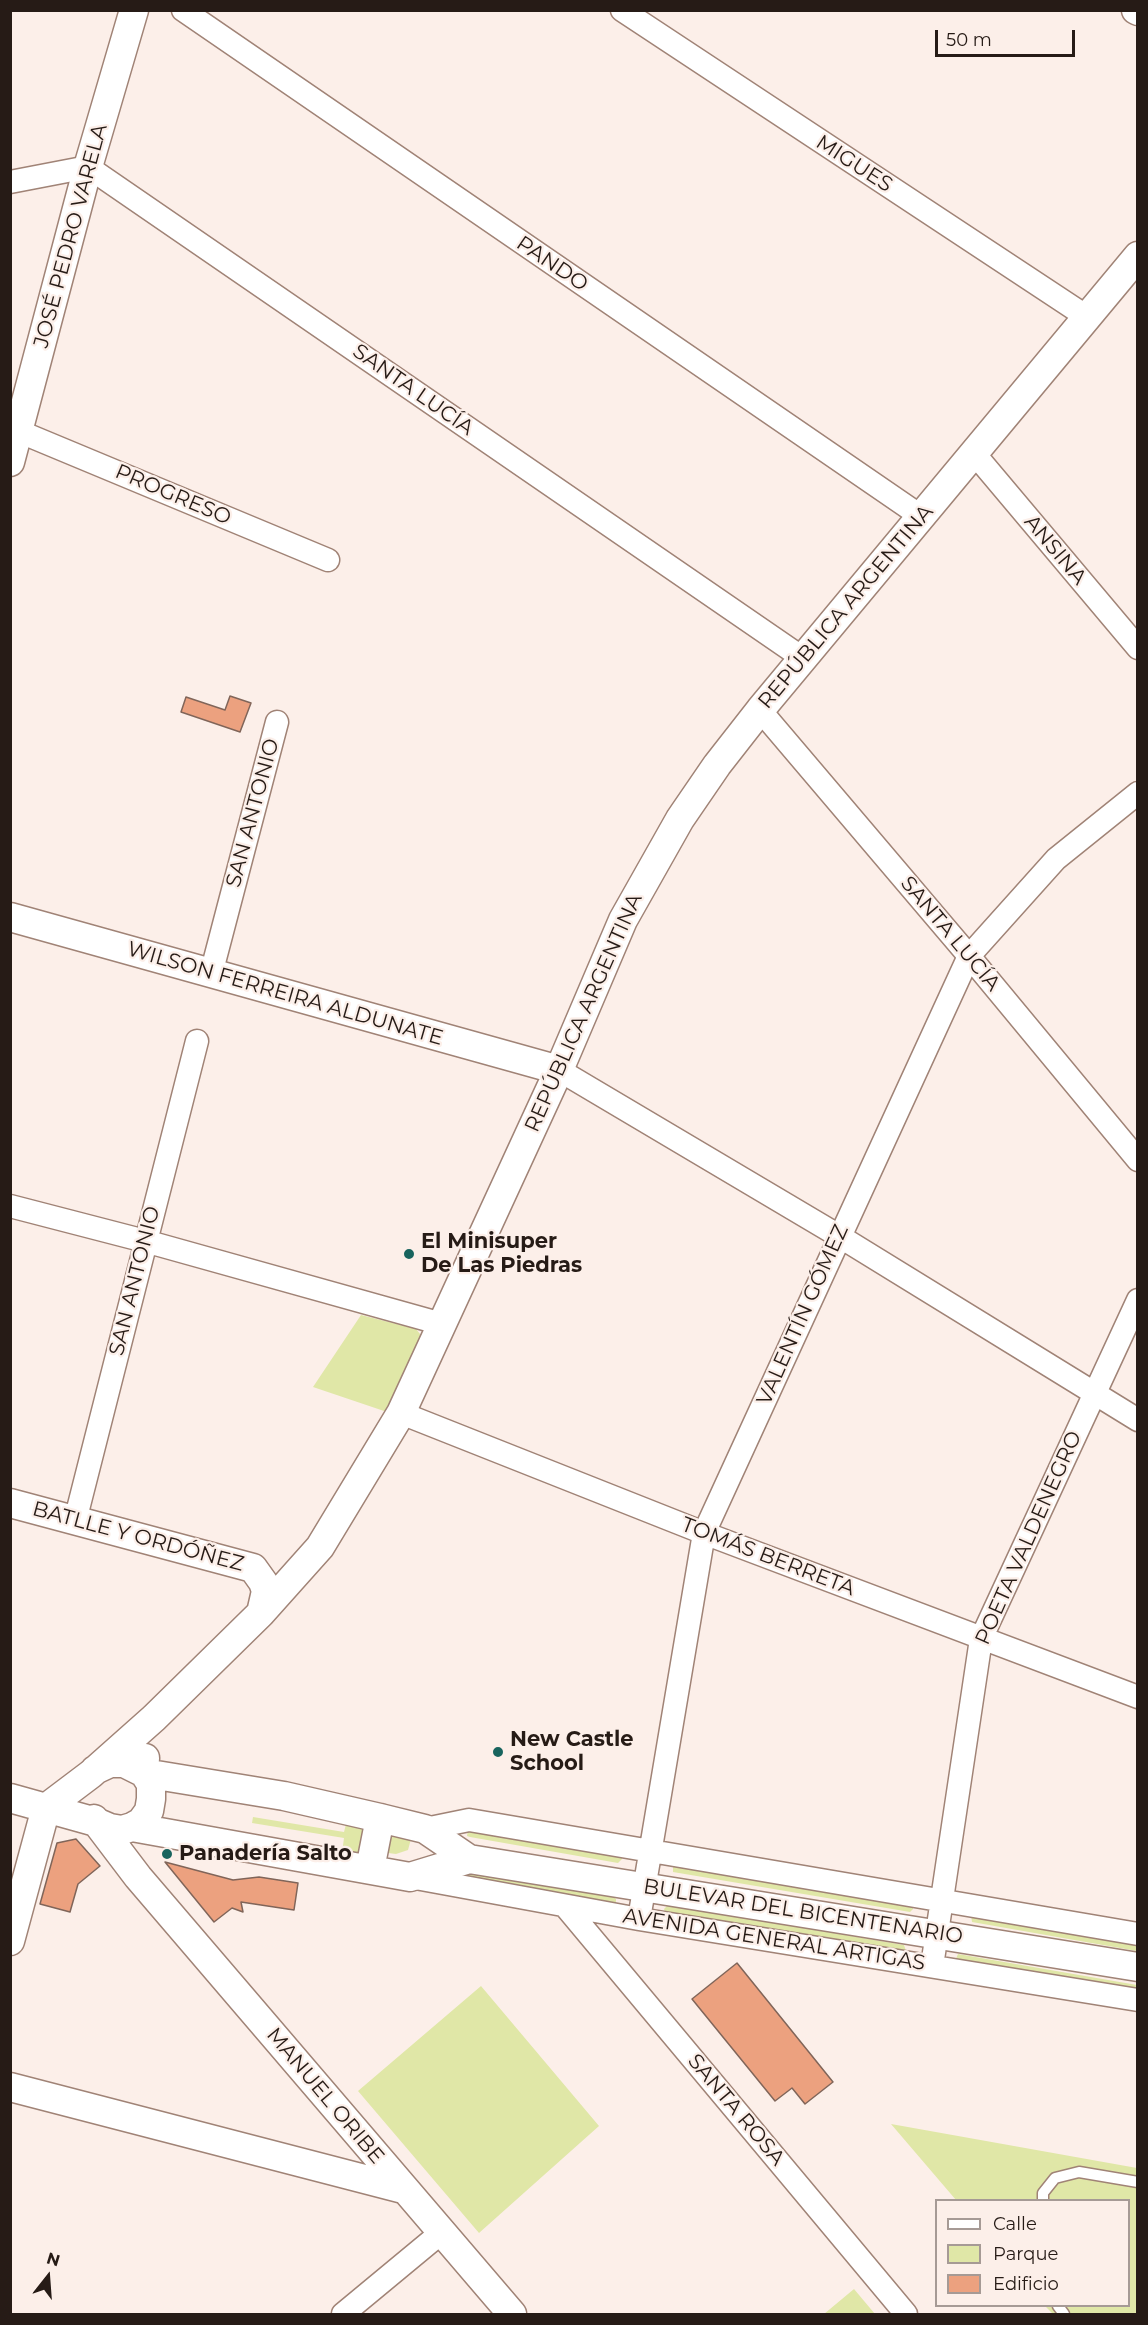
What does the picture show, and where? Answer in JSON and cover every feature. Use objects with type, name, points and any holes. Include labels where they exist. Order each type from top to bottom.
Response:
[{"type":"street","name":"JOSÉ PEDRO VARELA","points":[[10,462],[88,166],[134,10]]},
{"type":"street","name":"PANDO","points":[[183,10],[922,517]]},
{"type":"street","name":"MIGUES","points":[[622,10],[1087,317]]},
{"type":"street","points":[[10,182],[88,166]]},
{"type":"street","name":"SANTA LUCÍA","points":[[88,166],[804,659]]},
{"type":"street","name":"REPÚBLICA ARGENTINA","points":[[46,1808],[91,1774],[154,1718],[261,1613],[320,1547],[401,1413],[559,1070],[623,920],[680,819],[717,765],[760,710],[1137,256]]},
{"type":"street","name":"PROGRESO","points":[[18,431],[328,560]]},
{"type":"street","name":"ANSINA","points":[[973,452],[1137,648]]},
{"type":"street","name":"SANTA LUCÍA","points":[[760,710],[969,956],[1137,1160]]},
{"type":"street","name":"SAN ANTONIO","points":[[211,974],[277,722]]},
{"type":"street","name":"VALENTÍN GÓMEZ","points":[[639,1919],[704,1533],[969,956],[1056,859],[1137,793]]},
{"type":"street","name":"WILSON FERREIRA ALDUNATE","points":[[10,917],[559,1070]]},
{"type":"street","name":"SAN ANTONIO","points":[[75,1521],[196,1041]]},
{"type":"street","points":[[559,1070],[839,1236],[1137,1420]]},
{"type":"street","points":[[10,1206],[145,1241],[442,1324]]},
{"type":"street","name":"POETA VALDENEGRO","points":[[932,1965],[981,1639],[1137,1300]]},
{"type":"street","name":"TOMÁS BERRETA","points":[[401,1413],[704,1533],[1137,1697]]},
{"type":"street","name":"BATLLE Y ORDÓÑEZ","points":[[10,1503],[253,1568],[263,1582],[266,1591],[261,1613]]},
{"type":"street","points":[[253,1568],[302,1568]]},
{"type":"street","points":[[138,1877],[132,1827],[141,1822],[152,1799],[151,1784],[144,1773],[146,1748],[154,1718]]},
{"type":"street","name":"BULEVAR DEL BICENTENARIO","points":[[91,1774],[110,1763],[124,1763],[144,1773],[284,1796],[424,1829],[469,1858],[1137,1967]]},
{"type":"street","points":[[91,1774],[85,1785],[86,1810],[138,1877]]},
{"type":"street","points":[[10,1798],[96,1822]]},
{"type":"street","points":[[10,1941],[46,1808]]},
{"type":"street","points":[[370,1869],[380,1818]]},
{"type":"street","points":[[424,1829],[469,1820],[1137,1934]]},
{"type":"street","name":"BULEVAR DEL BICENTENARIO","points":[[96,1822],[110,1828],[122,1830],[132,1827],[410,1877],[469,1858]]},
{"type":"street","name":"MANUEL ORIBE","points":[[138,1877],[512,2314]]},
{"type":"street","name":"AVENIDA GENERAL ARTIGAS","points":[[410,1877],[639,1919],[1137,2000]]},
{"type":"street","name":"SANTA ROSA","points":[[565,1906],[906,2314]]},
{"type":"street","points":[[10,2087],[403,2189]]},
{"type":"street","points":[[343,2314],[442,2232]]},
{"type":"lane","points":[[1043,2199],[1043,2193],[1054,2178],[1079,2172],[1137,2182]]},
{"type":"green space","points":[[361,1315],[416,1329],[424,1339],[387,1412],[313,1387]]},
{"type":"green space","points":[[253,1817],[344,1832],[347,1820],[368,1820],[366,1854],[342,1853],[344,1838],[252,1823]]},
{"type":"green space","points":[[468,1829],[622,1856],[622,1859],[618,1863],[470,1837],[467,1836]]},
{"type":"green space","points":[[389,1832],[411,1839],[408,1850],[396,1854],[388,1853],[386,1849]]},
{"type":"green space","points":[[673,1864],[913,1906],[913,1909],[910,1912],[673,1872]]},
{"type":"green space","points":[[464,1871],[613,1896],[616,1903],[615,1905],[462,1880]]},
{"type":"green space","points":[[668,1905],[904,1945],[906,1951],[665,1912],[664,1909]]},
{"type":"green space","points":[[971,1915],[1137,1942],[1137,1951],[972,1922]]},
{"type":"green space","points":[[958,1954],[1137,1985],[1137,1994],[955,1961]]},
{"type":"green space","points":[[481,1986],[599,2126],[479,2233],[358,2091]]},
{"type":"green space","points":[[891,2124],[1137,2168],[1137,2314],[1053,2314],[1046,2307],[1130,2307],[1130,2199],[955,2199]]},
{"type":"green space","points":[[854,2289],[875,2314],[824,2314]]},
{"type":"building","points":[[230,696],[251,703],[240,732],[181,712],[186,697],[225,710]]},
{"type":"building","points":[[76,1839],[100,1866],[78,1884],[70,1912],[40,1904],[57,1843]]},
{"type":"building","points":[[165,1862],[233,1880],[259,1877],[298,1883],[294,1910],[241,1902],[243,1912],[232,1908],[214,1922]]},
{"type":"building","points":[[737,1963],[833,2082],[805,2104],[792,2088],[775,2101],[692,1999]]},
{"type":"place","name":"El Minisuper De Las Piedras","points":[[409,1254]]},
{"type":"place","name":"New Castle School","points":[[498,1752]]},
{"type":"place","name":"Panadería Salto","points":[[167,1854]]}]
